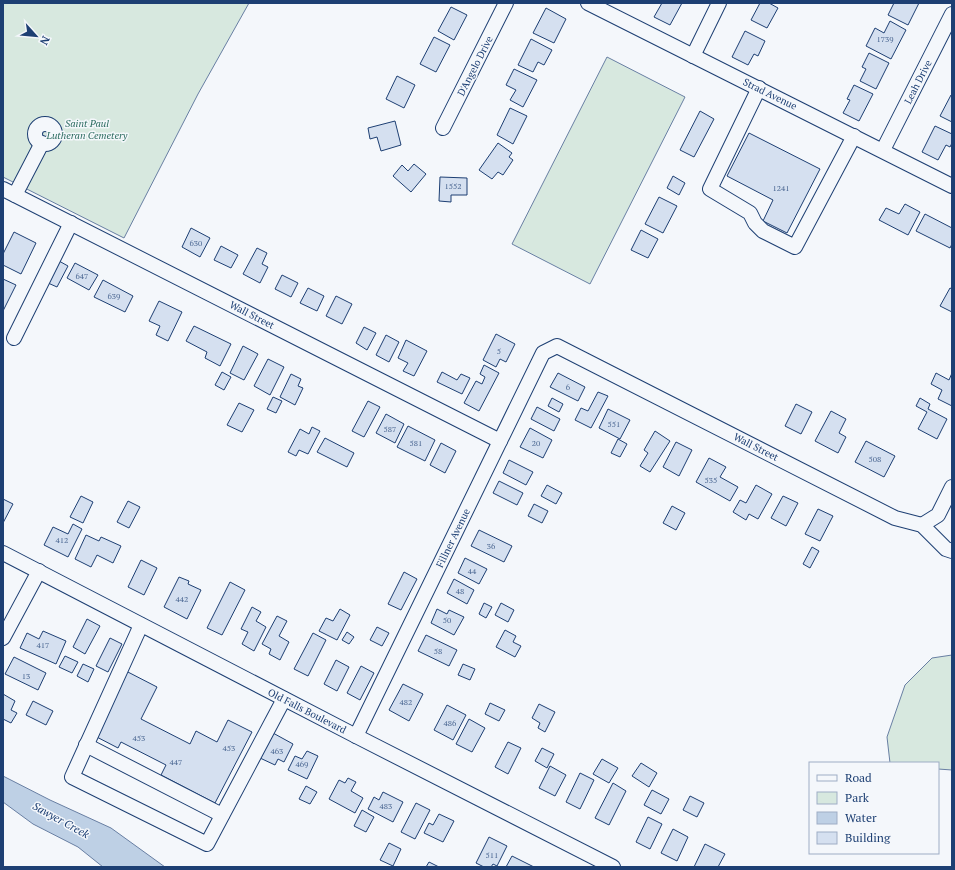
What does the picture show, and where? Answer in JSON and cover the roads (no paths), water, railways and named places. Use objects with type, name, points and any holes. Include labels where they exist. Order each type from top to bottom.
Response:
[{"type":"street","name":"D'Angelo Drive","points":[[443,128],[506,3]]},
{"type":"street","name":"Strad Avenue","points":[[588,3],[952,186]]},
{"type":"street","points":[[693,56],[719,3]]},
{"type":"street","name":"Leah Drive","points":[[883,150],[952,14]]},
{"type":"street","points":[[759,88],[710,189],[750,212],[759,227],[767,233],[795,246],[854,136]]},
{"type":"street","points":[[9,192],[42,143]]},
{"type":"street","name":"Wall Street","points":[[9,192],[500,441]]},
{"type":"street","points":[[14,338],[71,223]]},
{"type":"street","name":"Wall Street","points":[[557,346],[895,518],[922,525]]},
{"type":"street","name":"Fillner Avenue","points":[[356,736],[543,353],[557,346]]},
{"type":"street","points":[[952,487],[938,515],[922,525],[946,549],[952,552]]},
{"type":"street","name":"Old Falls Boulevard","points":[[3,553],[284,699],[613,867]]},
{"type":"street","points":[[3,638],[39,571]]},
{"type":"street","points":[[141,624],[72,777],[207,844],[284,699]]},
{"type":"street","points":[[86,745],[222,815]]},
{"type":"water","name":"Sawyer Creek","points":[[3,776],[50,800],[111,828],[165,867],[103,867],[78,847],[33,824],[3,802]]},
{"type":"park label","name":"Saint Paul Lutheran Cemetery","points":[[87,128]]}]
